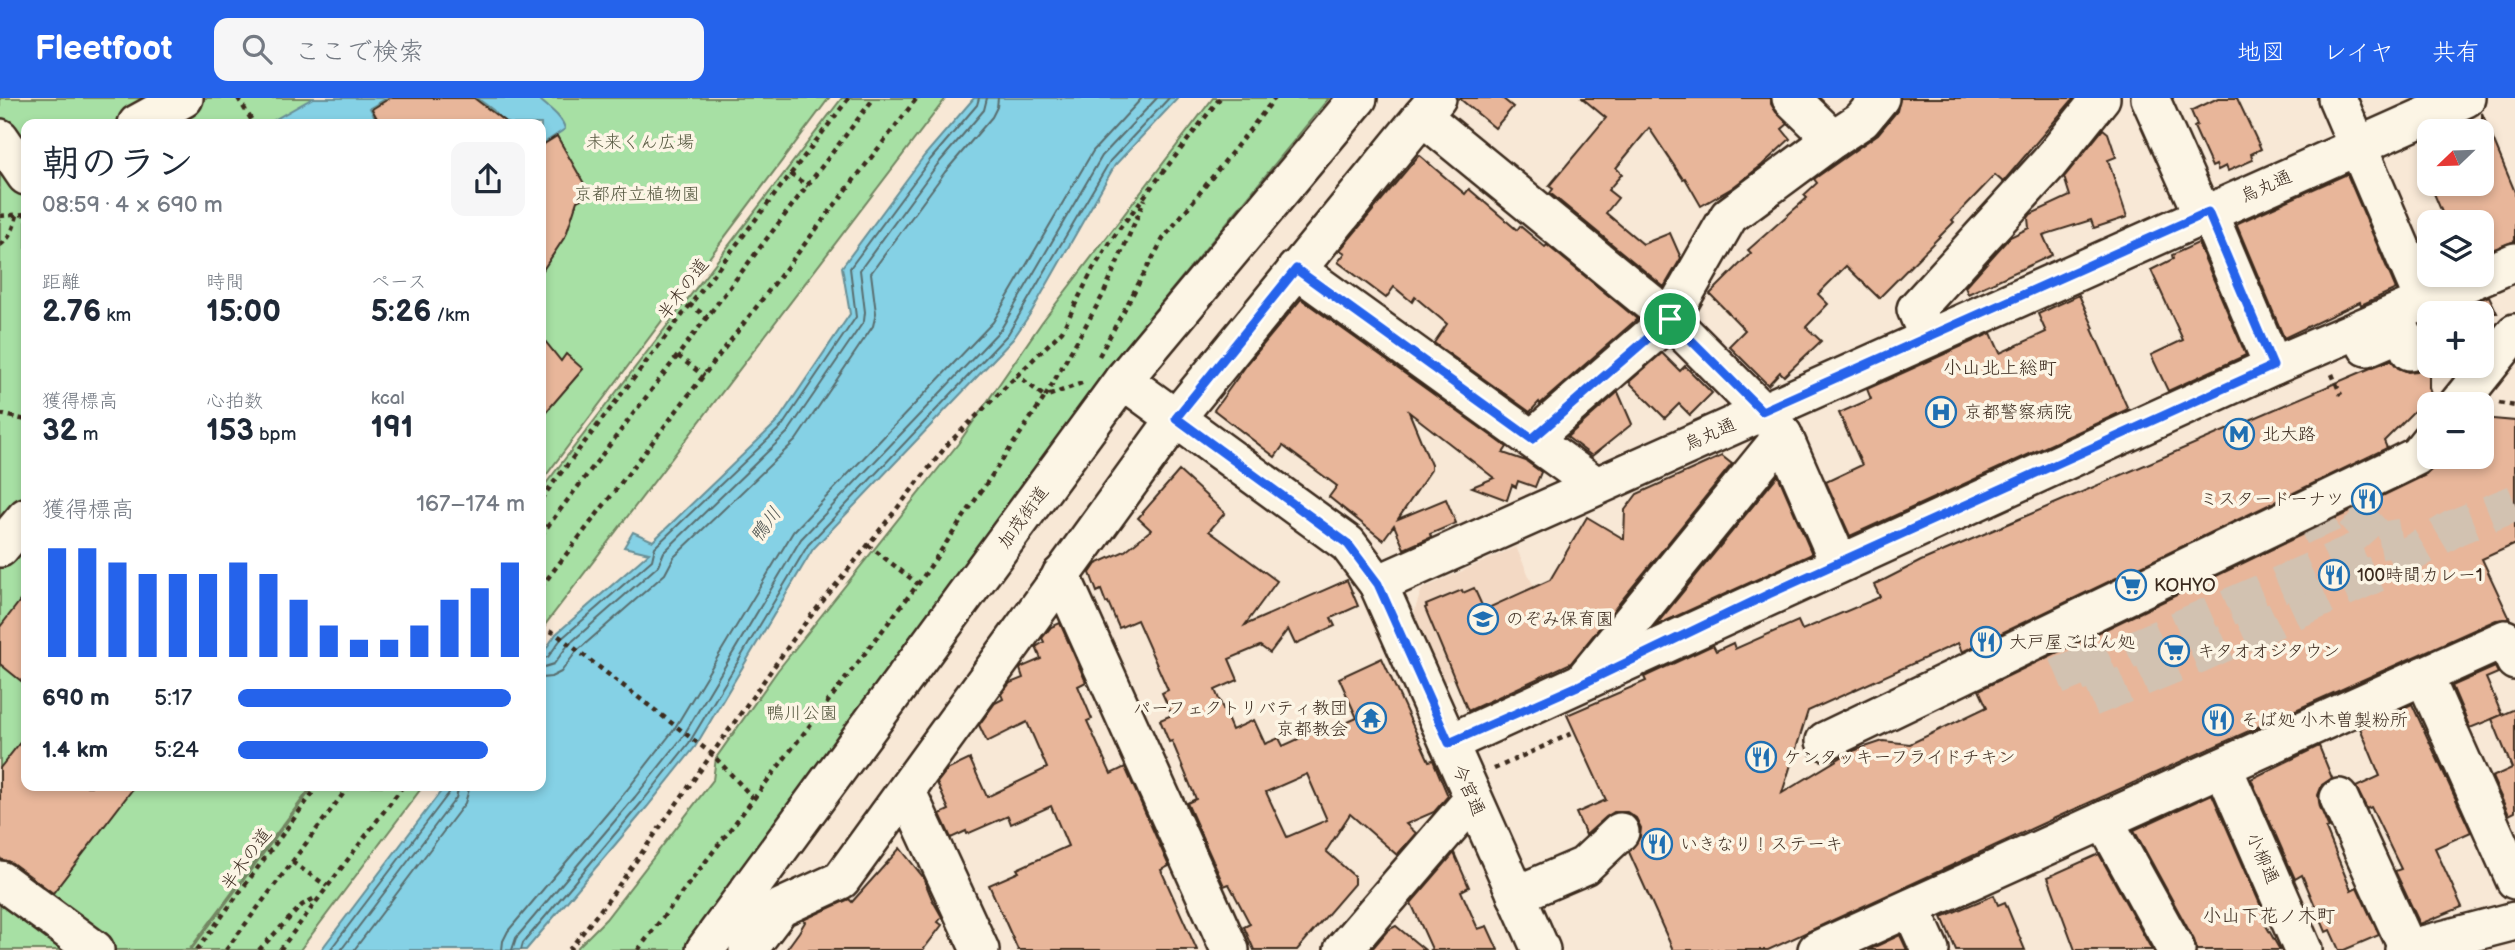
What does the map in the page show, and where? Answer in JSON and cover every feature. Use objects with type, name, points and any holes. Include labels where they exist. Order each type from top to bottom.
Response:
[{"type":"street","points":[[146,119],[184,98]]},
{"type":"street","name":"加茂街道","points":[[705,950],[1103,373],[1358,98]]},
{"type":"street","points":[[1790,98],[1833,139]]},
{"type":"street","points":[[1532,439],[1670,319],[1729,216],[1833,139],[1862,121],[1880,98]]},
{"type":"street","points":[[1928,337],[1916,309],[2049,163],[2101,98]]},
{"type":"street","points":[[2337,98],[2424,301],[2515,262]]},
{"type":"street","name":"烏丸通","points":[[1378,584],[1595,485],[1772,423],[1928,337],[2466,98]]},
{"type":"street","points":[[2160,102],[2205,213],[2273,366]]},
{"type":"street","points":[[748,950],[779,908],[841,880],[1176,418],[1430,107],[1670,319],[1772,423],[1839,563]]},
{"type":"street","points":[[0,138],[21,169]]},
{"type":"street","points":[[1296,269],[1595,485]]},
{"type":"street","points":[[1449,743],[2273,366],[2417,304]]},
{"type":"street","points":[[2359,329],[2367,347],[2402,332],[2410,351]]},
{"type":"street","points":[[2468,392],[2515,333]]},
{"type":"street","name":"今宮通","points":[[1103,373],[1176,418],[1348,544],[1378,584],[1449,743],[1478,786],[1516,895],[1541,950]]},
{"type":"street","points":[[1580,685],[1772,423]]},
{"type":"street","points":[[1825,741],[2417,456]]},
{"type":"street","points":[[0,548],[21,523]]},
{"type":"street","points":[[1061,575],[1230,950]]},
{"type":"street","points":[[1817,950],[2505,639],[2515,662]]},
{"type":"street","points":[[2424,676],[2515,880]]},
{"type":"street","name":"小柳通","points":[[2223,767],[2303,950]]},
{"type":"street","points":[[1349,947],[1478,786]]},
{"type":"street","points":[[906,792],[980,950]]},
{"type":"street","points":[[2339,798],[2406,950],[2515,921]]},
{"type":"street","points":[[2104,820],[2176,950]]},
{"type":"street","points":[[1516,895],[1584,866],[1620,832]]},
{"type":"street","points":[[0,880],[95,950]]},
{"type":"street","points":[[1911,908],[1930,950]]},
{"type":"path","points":[[238,98],[251,119]]},
{"type":"path","name":"半木の道","points":[[546,492],[849,98]]},
{"type":"path","points":[[546,528],[874,98]]},
{"type":"path","points":[[546,581],[917,98]]},
{"type":"path","points":[[569,950],[802,627],[948,444],[1062,331],[1093,269],[1117,232],[1220,98]]},
{"type":"path","points":[[1045,397],[1103,373],[1163,239],[1276,98]]},
{"type":"path","points":[[790,174],[807,186]]},
{"type":"path","points":[[638,950],[918,584],[1045,397],[1103,295],[1148,191]]},
{"type":"path","points":[[0,245],[14,229],[17,215]]},
{"type":"path","points":[[0,216],[21,215]]},
{"type":"path","points":[[689,304],[707,317]]},
{"type":"path","points":[[678,356],[704,376]]},
{"type":"path","points":[[1017,376],[1045,397]]},
{"type":"path","points":[[0,414],[21,419]]},
{"type":"path","points":[[868,545],[918,584]]},
{"type":"path","points":[[546,629],[712,754],[753,798]]},
{"type":"path","points":[[1478,786],[1575,732]]},
{"type":"path","name":"半木の道","points":[[197,950],[314,791]]},
{"type":"path","points":[[226,950],[345,791]]},
{"type":"path","points":[[280,950],[400,791]]},
{"type":"path","points":[[292,862],[327,886]]},
{"type":"path","points":[[259,950],[302,905],[321,895]]},
{"type":"shaded area","name":"のぞみ保育園","points":[[1516,547],[1551,625],[1512,654],[1444,682],[1414,612],[1422,589]]},
{"type":"green space","name":"京都府立植物園","points":[[0,98],[829,98],[546,475],[546,119],[21,119],[21,791],[308,791],[189,950],[0,950]]},
{"type":"green space","points":[[842,98],[946,98],[546,623],[546,483]]},
{"type":"green space","name":"鴨川公園","points":[[1213,98],[1329,98],[1105,371],[685,950],[575,950],[606,919],[713,780],[716,758],[778,670],[958,444],[1042,322]]},
{"type":"green space","points":[[310,791],[419,791],[300,950],[191,950]]},
{"type":"water","points":[[313,98],[387,98],[370,108],[376,119],[276,119]]},
{"type":"water","points":[[477,98],[538,98],[558,116],[565,129],[546,142],[546,119],[501,119]]},
{"type":"water","name":"鴨川","points":[[974,98],[1178,98],[1115,165],[1032,311],[1013,339],[813,549],[695,747],[526,950],[321,950],[441,791],[546,791],[546,649],[556,634],[649,553],[624,547],[633,532],[653,541],[777,422],[850,314],[842,267],[924,156]]},
{"type":"building","points":[[390,98],[474,98],[501,119],[377,119],[372,109]]},
{"type":"building","points":[[1459,98],[1502,98],[1513,107],[1495,128]]},
{"type":"building","points":[[1582,98],[1771,98],[1776,112],[1788,124],[1782,129],[1790,139],[1732,188],[1701,206],[1685,178],[1683,179],[1649,128],[1616,168],[1622,174],[1608,190],[1618,198],[1606,213],[1643,244],[1670,233],[1681,258],[1664,287],[1550,193],[1553,189],[1549,186],[1606,118]]},
{"type":"building","points":[[1900,98],[2074,98],[2003,182],[1995,175],[1952,220],[1954,222],[1879,298],[1846,266],[1818,294],[1828,304],[1806,327],[1821,341],[1784,376],[1780,372],[1768,385],[1729,346],[1745,330],[1710,294],[1751,253],[1748,250],[1807,198],[1804,195],[1817,183],[1814,179],[1878,134],[1897,111]]},
{"type":"building","points":[[2218,98],[2237,98],[2261,149],[2251,154],[2253,160],[2228,171],[2226,166],[2218,170],[2216,165],[2212,167],[2194,127],[2197,125],[2191,111]]},
{"type":"building","points":[[2103,129],[2108,133],[2116,157],[2108,160],[2127,217],[2094,228],[2091,220],[2043,235],[2052,255],[1968,294],[1965,287],[2010,237],[2029,228],[2028,218],[2031,214],[2070,196],[2064,177]]},
{"type":"building","points":[[557,136],[590,194],[577,201],[566,235],[546,265],[546,143]]},
{"type":"building","points":[[2494,142],[2515,192],[2515,241],[2494,249],[2494,210],[2441,210],[2435,196],[2494,196]]},
{"type":"building","points":[[1419,155],[1465,194],[1469,189],[1517,230],[1520,226],[1545,247],[1547,245],[1637,319],[1530,412],[1434,343],[1447,324],[1415,297],[1412,302],[1394,287],[1386,298],[1338,262],[1345,253],[1340,250]]},
{"type":"building","points":[[2347,174],[2396,289],[2361,305],[2360,302],[2284,338],[2238,223]]},
{"type":"building","points":[[2198,243],[2246,355],[2168,391],[2151,355],[2183,340],[2151,270],[2173,259],[2172,255]]},
{"type":"building","points":[[2079,295],[2128,409],[1850,536],[1826,482],[1862,465],[1839,413],[1871,399],[1867,389],[1991,333],[2000,353],[2046,332],[2038,314]]},
{"type":"building","points":[[2489,296],[2491,301],[2477,301]]},
{"type":"building","points":[[1301,299],[1507,447],[1503,453],[1526,461],[1541,472],[1535,487],[1518,481],[1516,487],[1512,485],[1507,500],[1472,487],[1494,478],[1409,412],[1431,470],[1398,519],[1446,499],[1456,523],[1404,549],[1394,525],[1383,540],[1329,497],[1337,486],[1283,446],[1275,457],[1214,410],[1248,363]]},
{"type":"building","points":[[546,342],[561,361],[566,354],[583,369],[546,412]]},
{"type":"building","points":[[1662,353],[1680,371],[1685,366],[1712,393],[1690,415],[1679,404],[1665,418],[1629,382]]},
{"type":"building","name":"キタオオジタウン","points":[[2391,360],[2398,368],[2408,372],[2417,371],[2417,378],[2429,378],[2430,392],[2417,392],[2417,408],[2384,441],[2387,448],[1962,652],[1958,643],[1808,711],[1782,793],[1850,752],[1883,741],[1910,744],[1987,707],[1979,690],[2426,475],[2432,469],[2494,469],[2494,419],[2515,421],[2515,544],[2482,559],[2510,619],[2496,620],[1768,950],[1673,950],[1629,852],[1640,837],[1641,828],[1636,818],[1627,812],[1614,812],[1586,835],[1576,813],[1606,800],[1567,715],[1646,681],[1644,677],[1713,645],[1716,651],[1733,643],[1735,649],[1798,621],[1802,630],[1880,597],[1874,585],[1921,561],[2373,367]]},
{"type":"building","points":[[1618,392],[1632,424],[1592,456],[1567,437]]},
{"type":"building","points":[[1722,456],[1732,464],[1571,663],[1468,711],[1426,605],[1462,590],[1463,593],[1474,588],[1484,610],[1550,580],[1587,517],[1624,539],[1625,510],[1637,494]]},
{"type":"building","points":[[1179,471],[1225,513],[1209,531],[1277,581],[1245,625],[1347,580],[1358,606],[1331,618],[1335,626],[1295,644],[1288,629],[1270,653],[1260,646],[1229,659],[1238,680],[1215,690],[1232,730],[1254,720],[1265,744],[1279,738],[1283,746],[1318,730],[1321,734],[1357,718],[1339,678],[1382,658],[1448,796],[1434,812],[1406,824],[1416,833],[1397,855],[1350,814],[1326,851],[1354,876],[1354,884],[1297,950],[1254,950],[1244,927],[1250,924],[1229,884],[1224,886],[1187,803],[1196,799],[1172,741],[1169,742],[1160,720],[1172,715],[1162,693],[1168,690],[1137,620],[1119,628],[1101,590],[1097,592],[1090,573],[1096,564],[1125,551],[1151,530],[1138,518]],"holes":[[[1307,774],[1327,820],[1287,837],[1266,792]]]},
{"type":"building","points":[[1778,475],[1812,554],[1655,626]]},
{"type":"building","points":[[21,600],[21,681],[0,664],[0,627]]},
{"type":"building","points":[[1060,623],[1086,682],[1078,686],[1092,719],[1087,721],[1111,774],[1125,767],[1169,866],[1161,870],[1197,950],[1018,950],[989,885],[1068,846],[1051,806],[1011,824],[1008,816],[951,838],[940,814],[949,810],[937,783],[947,770],[970,759],[987,797],[1047,768],[1027,722],[987,742],[979,725],[995,703],[1003,699],[1001,694],[1010,683],[1023,678],[1020,669],[1041,659],[1036,647],[1044,642],[1042,638],[1051,627]]},
{"type":"building","points":[[2495,667],[2498,673],[2486,678],[2502,715],[2470,728],[2452,686]]},
{"type":"building","points":[[2412,704],[2471,832],[2435,848],[2462,907],[2420,924],[2395,871],[2401,869],[2371,807],[2367,809],[2356,787],[2380,776],[2360,728]]},
{"type":"building","points":[[2515,709],[2515,812],[2509,815],[2492,777],[2512,768],[2492,719]]},
{"type":"building","points":[[21,741],[21,791],[131,791],[53,893],[12,863],[0,859],[0,768]]},
{"type":"building","points":[[2319,746],[2332,778],[2322,785],[2318,795],[2329,828],[2326,829],[2351,890],[2357,887],[2379,935],[2344,950],[2339,950],[2330,930],[2326,932],[2302,875],[2295,879],[2251,779]]},
{"type":"building","points":[[2212,794],[2267,920],[2264,922],[2280,950],[2197,950],[2134,830]]},
{"type":"building","points":[[900,848],[923,877],[942,917],[938,922],[942,925],[923,950],[786,950],[805,922],[803,920],[849,899],[852,902]]},
{"type":"building","points":[[1454,853],[1469,887],[1461,891],[1478,929],[1487,926],[1498,950],[1430,950],[1432,949],[1411,903]]},
{"type":"building","points":[[2099,854],[2152,950],[2075,950],[2048,877]]},
{"type":"building","points":[[1994,895],[1998,905],[2005,902],[2025,950],[1956,950],[1942,917]]},
{"type":"building","points":[[1396,926],[1425,950],[1371,950],[1388,930]]},
{"type":"building","points":[[1900,935],[1907,950],[1868,950]]},
{"type":"tunnel","points":[[2083,617],[2057,628],[2087,700],[2200,654],[2382,571],[2454,528],[2515,503]]},
{"type":"tunnel","points":[[2299,527],[2340,510],[2353,512],[2379,541]]},
{"type":"tunnel","points":[[2077,674],[2379,541],[2401,537]]},
{"type":"place","name":"京都警察病院","points":[[1941,412]]},
{"type":"place","name":"北大路","points":[[2239,434]]},
{"type":"place","name":"ミスタードーナツ","points":[[2367,499]]},
{"type":"place","name":"100時間カレー1","points":[[2334,575]]},
{"type":"place","name":"KOHYO","points":[[2131,585]]},
{"type":"place","name":"のぞみ保育園","points":[[1483,619]]},
{"type":"place","name":"大戸屋ごはん処","points":[[1986,642]]},
{"type":"place","name":"キタオオジタウン","points":[[2174,651]]},
{"type":"place","name":"パーフェクトリバティ教団 京都教会","points":[[1371,718]]},
{"type":"place","name":"そば処 小木曽製粉所","points":[[2218,720]]},
{"type":"place","name":"ケンタッキーフライドチキン","points":[[1761,757]]},
{"type":"place","name":"いきなり！ステーキ","points":[[1657,844]]},
{"type":"district","name":"小山北上総町","points":[[2000,367]]},
{"type":"district","name":"小山下花ノ木町","points":[[2269,915]]},
{"type":"route","points":[[2208,212],[2273,366],[1769,594],[1580,685],[1449,743],[1378,584],[1348,544],[1176,418],[1296,269],[1532,439],[1670,319],[1762,411],[2208,212]]},
{"type":"park label","name":"未来くん広場","points":[[640,142]]}]
